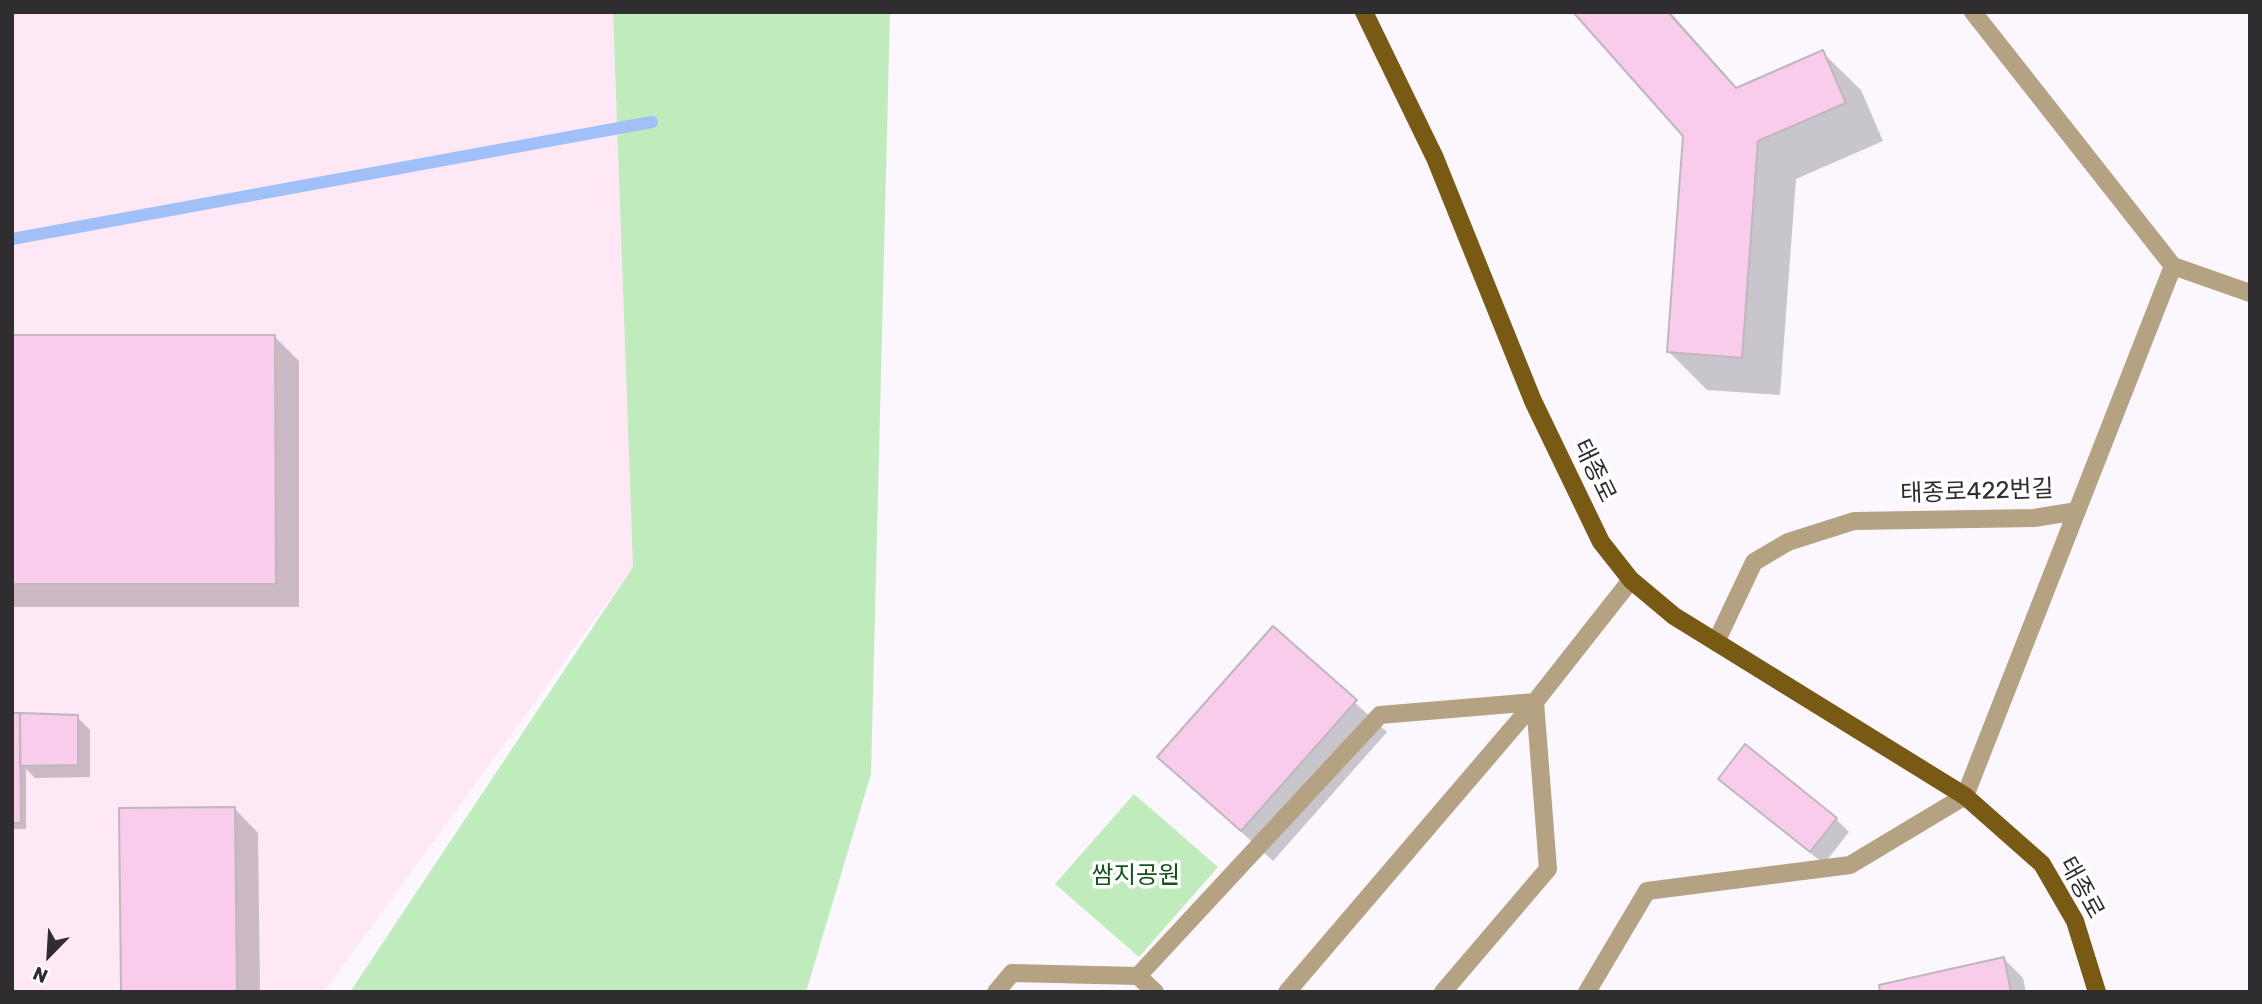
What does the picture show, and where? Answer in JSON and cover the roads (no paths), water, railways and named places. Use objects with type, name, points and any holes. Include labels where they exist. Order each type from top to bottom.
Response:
[{"type":"main road","name":"태종로","points":[[1364,12],[1435,158],[1533,401],[1601,542],[1631,580],[1674,616],[1965,796],[2042,864],[2075,921],[2097,992]]},
{"type":"street","points":[[1973,12],[2173,266],[2250,292]]},
{"type":"street","name":"태종로422번길","points":[[1716,642],[1754,562],[1788,542],[1854,521],[2034,518],[2077,511],[2173,266]]},
{"type":"street","points":[[1587,992],[1647,891],[1850,865],[1965,796],[2077,511]]},
{"type":"street","points":[[1287,992],[1535,702],[1631,580]]},
{"type":"street","points":[[1138,976],[1380,715],[1535,702]]},
{"type":"street","points":[[1443,992],[1548,869],[1535,702]]},
{"type":"street","points":[[996,992],[1012,973],[1138,976],[1155,992]]},
{"type":"waterway","points":[[12,239],[652,122]]},
{"type":"park label","name":"쌈지공원","points":[[1136,876]]}]
